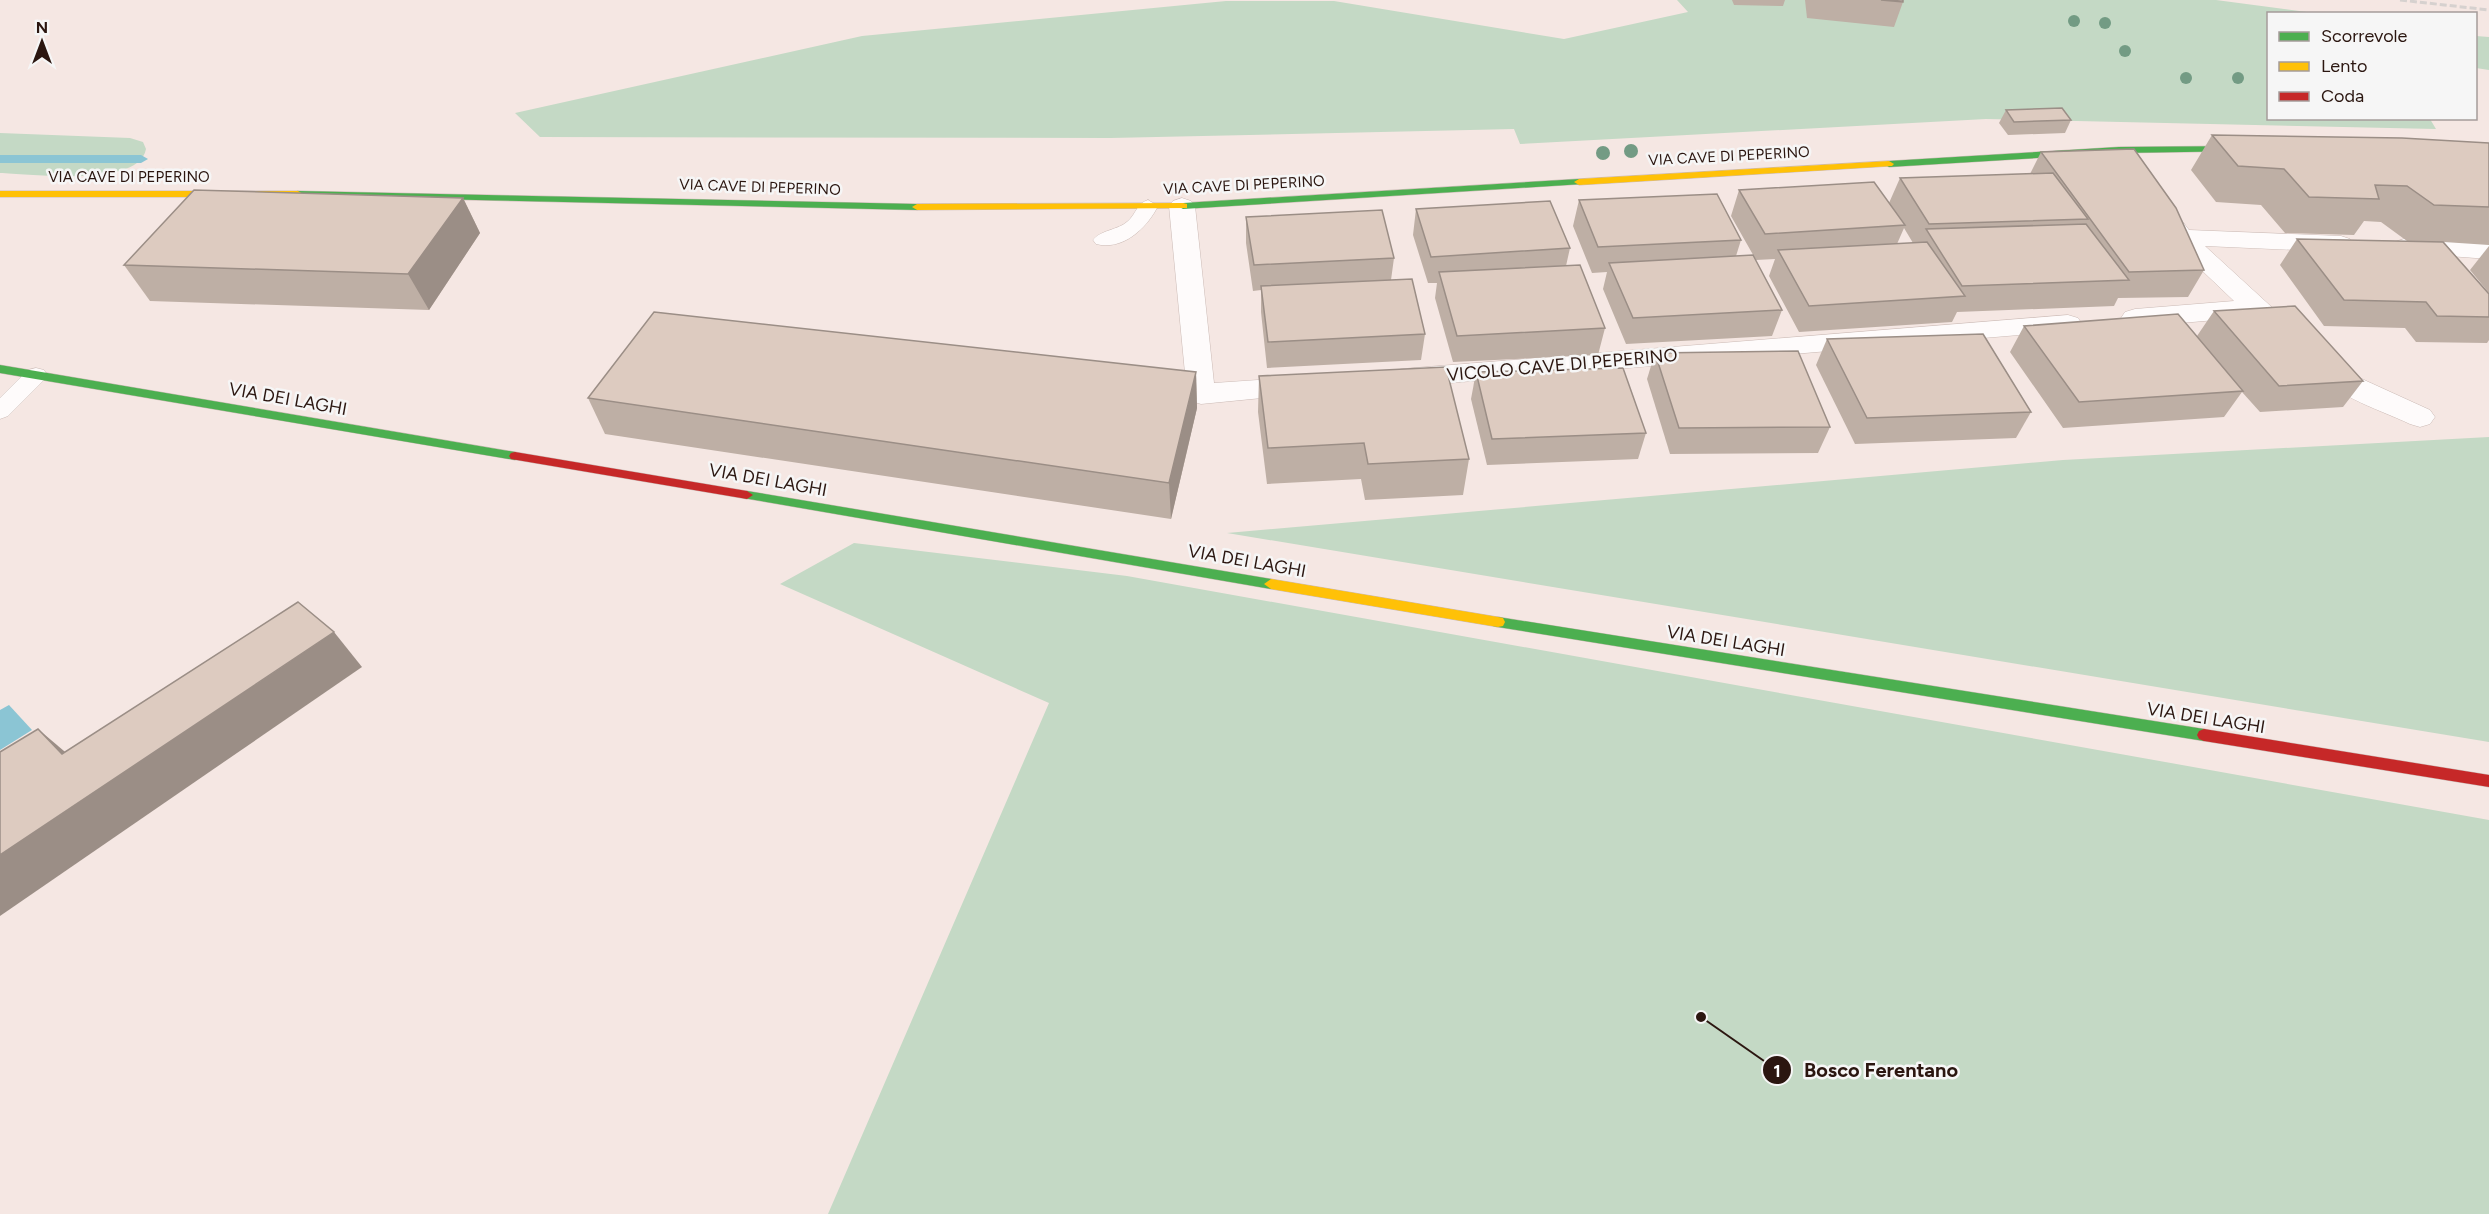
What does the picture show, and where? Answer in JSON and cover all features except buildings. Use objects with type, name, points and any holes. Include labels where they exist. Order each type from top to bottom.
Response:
[{"type":"street","name":"VIA CAVE DI PEPERINO","points":[[0,194],[377,194],[915,207],[1182,206],[2119,150],[2261,149]]},
{"type":"street","points":[[2119,150],[2181,237],[2255,308],[2352,386],[2420,417]]},
{"type":"street","points":[[1182,206],[1201,394],[1331,384]]},
{"type":"street","points":[[2181,237],[2489,251]]},
{"type":"street","name":"VICOLO CAVE DI PEPERINO","points":[[1378,380],[2255,308]]},
{"type":"street","name":"VIA DEI LAGHI","points":[[0,369],[1510,624],[2489,781]]},
{"type":"lane","points":[[1103,240],[1125,234],[1137,226],[1148,206]]},
{"type":"lane","points":[[0,411],[36,375]]},
{"type":"green space","points":[[1677,0],[2216,0],[2306,12],[2267,12],[2267,120],[2431,120],[2436,129],[1986,119],[1520,144],[1514,129],[1110,138],[540,137],[515,113],[862,36],[1226,1],[1334,1],[1564,39],[1688,12]]},
{"type":"green space","points":[[2477,36],[2489,37],[2489,70],[2477,68]]},
{"type":"green space","points":[[0,133],[130,138],[143,142],[146,149],[139,161],[125,169],[105,174],[58,176],[0,173]]},
{"type":"green space","points":[[2489,437],[2489,742],[1227,533],[2063,460]]},
{"type":"green space","points":[[854,543],[1127,576],[2489,820],[2489,1214],[828,1214],[1049,703],[780,584]]},
{"type":"water","points":[[9,705],[32,730],[0,750],[0,710]]},
{"type":"waterway","points":[[0,159],[141,159]]},
{"type":"railway","points":[[2400,0],[2489,10]]},
{"type":"traffic: fast","points":[[1889,164],[2119,150],[2247,149]]},
{"type":"traffic: fast","points":[[1183,206],[1579,182]]},
{"type":"traffic: fast","points":[[298,194],[917,207]]},
{"type":"traffic: fast","points":[[0,369],[515,456]]},
{"type":"traffic: fast","points":[[747,495],[1271,584]]},
{"type":"traffic: fast","points":[[1498,622],[2204,735]]},
{"type":"traffic: slow","points":[[1579,182],[1889,164]]},
{"type":"traffic: slow","points":[[0,194],[298,194]]},
{"type":"traffic: slow","points":[[917,207],[1183,206]]},
{"type":"traffic: slow","points":[[1271,584],[1498,622]]},
{"type":"traffic: jam","points":[[515,456],[747,495]]},
{"type":"traffic: jam","points":[[2204,735],[2489,781]]},
{"type":"place","name":"Bosco Ferentano","points":[[1701,1017]]}]
